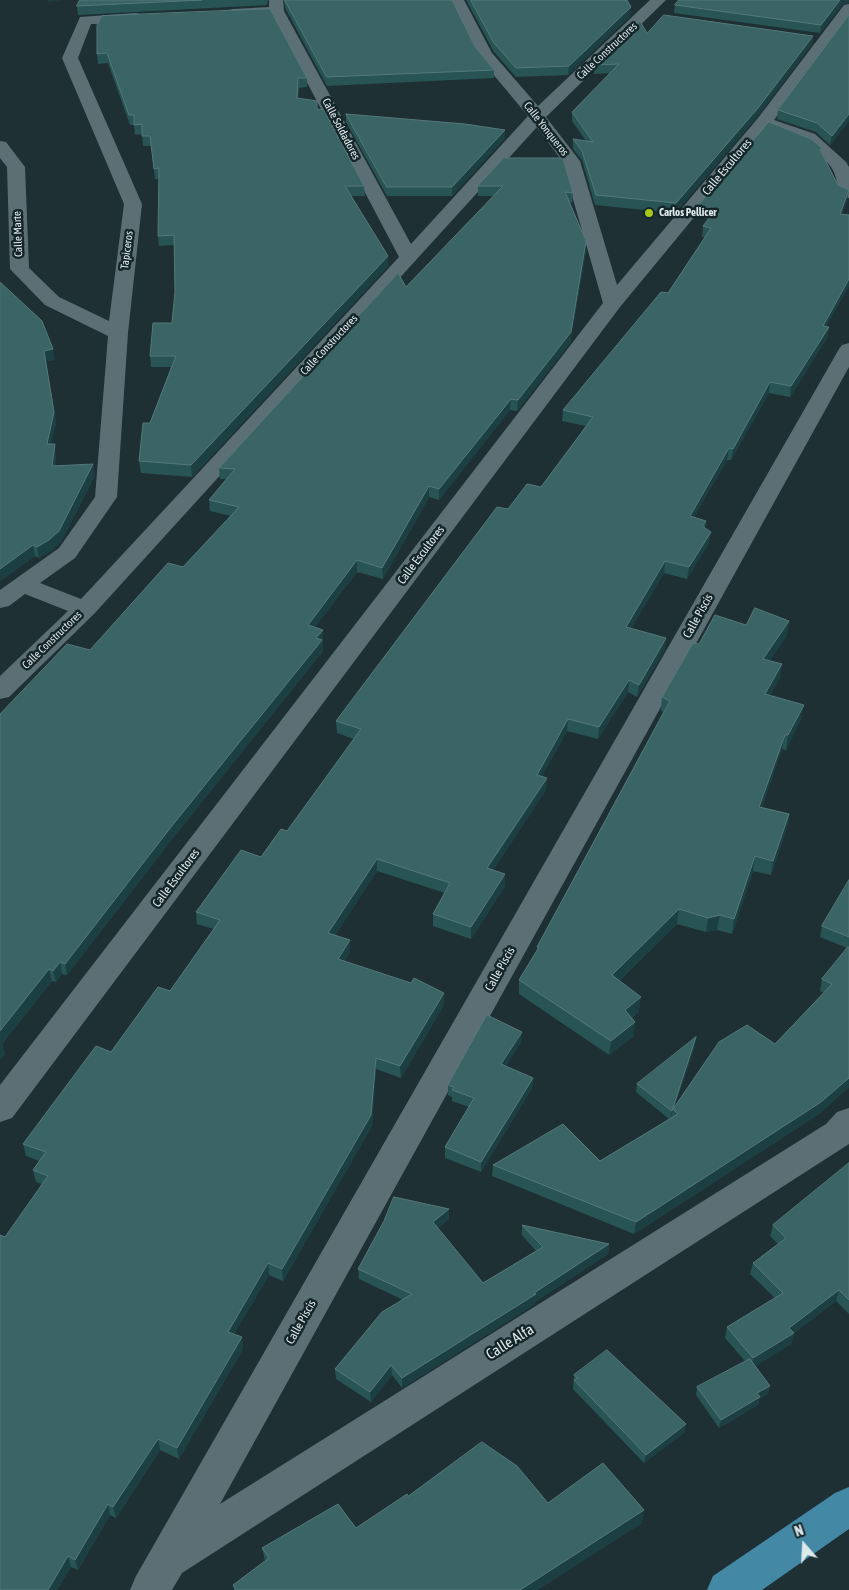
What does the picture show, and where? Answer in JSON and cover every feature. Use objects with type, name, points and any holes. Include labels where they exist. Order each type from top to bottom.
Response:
[{"type":"main road","points":[[727,1590],[849,1506]]},
{"type":"street","name":"Calle Yonqueros","points":[[457,0],[485,55],[537,116],[571,162],[613,303]]},
{"type":"street","points":[[220,14],[277,5]]},
{"type":"street","name":"Calle Soldadores","points":[[277,5],[409,258]]},
{"type":"street","name":"Calle Constructores","points":[[0,691],[85,609],[409,258],[507,161],[537,116],[651,8]]},
{"type":"street","name":"Calle Escultores","points":[[0,1109],[613,303],[764,122],[816,38],[849,8]]},
{"type":"street","name":"Tapiceros","points":[[0,601],[67,553],[106,497],[118,333],[133,204],[70,58],[86,20],[152,17]]},
{"type":"street","points":[[764,122],[809,138],[840,166],[849,193]]},
{"type":"street","name":"Calle Marte","points":[[0,146],[16,167],[20,269],[52,301],[118,333]]},
{"type":"street","points":[[553,162],[571,162]]},
{"type":"street","name":"Calle Piscis","points":[[150,1590],[849,348]]},
{"type":"street","points":[[22,585],[85,609]]},
{"type":"street","name":"Calle Alfa","points":[[168,1559],[838,1134],[849,1121]]},
{"type":"building","points":[[80,0],[202,0],[77,6]]},
{"type":"building","points":[[285,0],[452,0],[475,47],[494,70],[327,77]]},
{"type":"building","points":[[471,0],[627,0],[631,7],[569,66],[516,68],[494,43]]},
{"type":"building","points":[[679,0],[840,0],[821,25],[675,5]]},
{"type":"building","points":[[270,9],[307,78],[298,78],[297,98],[317,101],[317,109],[324,110],[364,186],[345,186],[388,256],[191,465],[139,461],[143,423],[150,423],[176,356],[150,356],[153,323],[172,323],[175,292],[174,235],[158,236],[159,168],[154,169],[150,136],[142,136],[142,124],[134,125],[134,115],[129,115],[107,53],[97,54],[97,25],[102,16]]},
{"type":"building","points":[[664,15],[813,36],[758,108],[676,203],[596,195],[582,151],[573,139],[593,142],[572,112],[619,64],[594,65],[640,21],[647,33]]},
{"type":"building","points":[[849,15],[849,114],[832,136],[817,123],[778,110]]},
{"type":"building","points":[[346,114],[465,124],[505,130],[452,187],[387,187]]},
{"type":"building","points":[[769,122],[811,139],[822,148],[820,150],[838,185],[849,190],[840,214],[849,215],[849,279],[823,326],[829,327],[791,386],[770,382],[733,449],[729,448],[690,516],[706,521],[702,526],[711,532],[689,567],[665,561],[626,627],[666,638],[639,685],[629,680],[599,727],[568,719],[537,775],[547,778],[487,868],[505,874],[471,927],[433,914],[450,883],[377,859],[328,933],[350,940],[338,959],[411,983],[414,978],[444,993],[400,1066],[376,1058],[371,1115],[282,1269],[268,1263],[228,1332],[242,1337],[177,1448],[158,1439],[113,1507],[108,1504],[75,1560],[68,1556],[48,1590],[0,1590],[0,1235],[5,1237],[48,1176],[33,1170],[46,1152],[23,1144],[96,1046],[111,1052],[158,987],[170,991],[220,920],[196,912],[241,850],[261,857],[281,829],[287,831],[361,729],[336,721],[497,507],[508,509],[527,484],[541,487],[593,417],[563,410],[661,292],[668,293],[711,228],[703,226],[716,209],[698,206]]},
{"type":"building","points":[[504,158],[563,158],[573,193],[565,192],[586,241],[571,332],[518,400],[511,399],[439,489],[429,486],[382,568],[357,560],[308,625],[323,630],[316,638],[322,640],[171,827],[65,964],[60,962],[53,971],[49,969],[0,1031],[0,714],[67,644],[90,650],[168,563],[183,567],[239,507],[209,500],[235,469],[219,468],[398,273],[406,287],[503,186],[478,186]]},
{"type":"building","points":[[0,282],[42,321],[53,349],[44,351],[54,412],[47,444],[55,444],[52,466],[93,464],[59,531],[37,547],[33,545],[0,569]]},
{"type":"building","points":[[755,608],[789,621],[763,659],[782,664],[765,694],[804,705],[788,735],[785,735],[759,807],[789,814],[773,861],[755,856],[734,919],[720,915],[708,918],[679,909],[612,975],[641,997],[625,1010],[635,1022],[611,1041],[519,980],[539,947],[537,947],[670,701],[662,697],[693,643],[699,644],[715,615],[746,625]]},
{"type":"building","points":[[849,880],[849,937],[822,926]]},
{"type":"building","points":[[848,947],[849,1078],[821,1102],[636,1222],[493,1165],[563,1124],[600,1161],[678,1114],[673,1109],[719,1042],[747,1025],[775,1044],[832,984],[822,979]]},
{"type":"building","points":[[487,1015],[522,1032],[501,1064],[533,1078],[481,1162],[445,1147],[474,1098],[452,1090],[454,1087],[448,1085]]},
{"type":"building","points":[[696,1037],[672,1111],[637,1084]]},
{"type":"building","points":[[849,1163],[849,1300],[839,1290],[789,1328],[794,1333],[753,1358],[727,1327],[783,1293],[753,1263],[786,1238],[773,1225]]},
{"type":"building","points":[[394,1197],[449,1209],[433,1222],[483,1283],[543,1247],[522,1225],[609,1244],[534,1293],[536,1294],[402,1378],[391,1365],[370,1392],[335,1369],[382,1312],[412,1294],[358,1269],[384,1221]]},
{"type":"building","points":[[607,1350],[686,1424],[646,1455],[574,1380],[578,1378],[574,1375]]},
{"type":"building","points":[[750,1359],[770,1386],[757,1393],[760,1397],[721,1420],[697,1387]]},
{"type":"building","points":[[482,1442],[517,1466],[548,1503],[603,1463],[644,1510],[520,1590],[236,1590],[233,1585],[269,1558],[262,1548],[338,1504],[356,1528],[407,1494],[408,1496]]},
{"type":"place","name":"Carlos Pellicer","points":[[649,213]]}]
